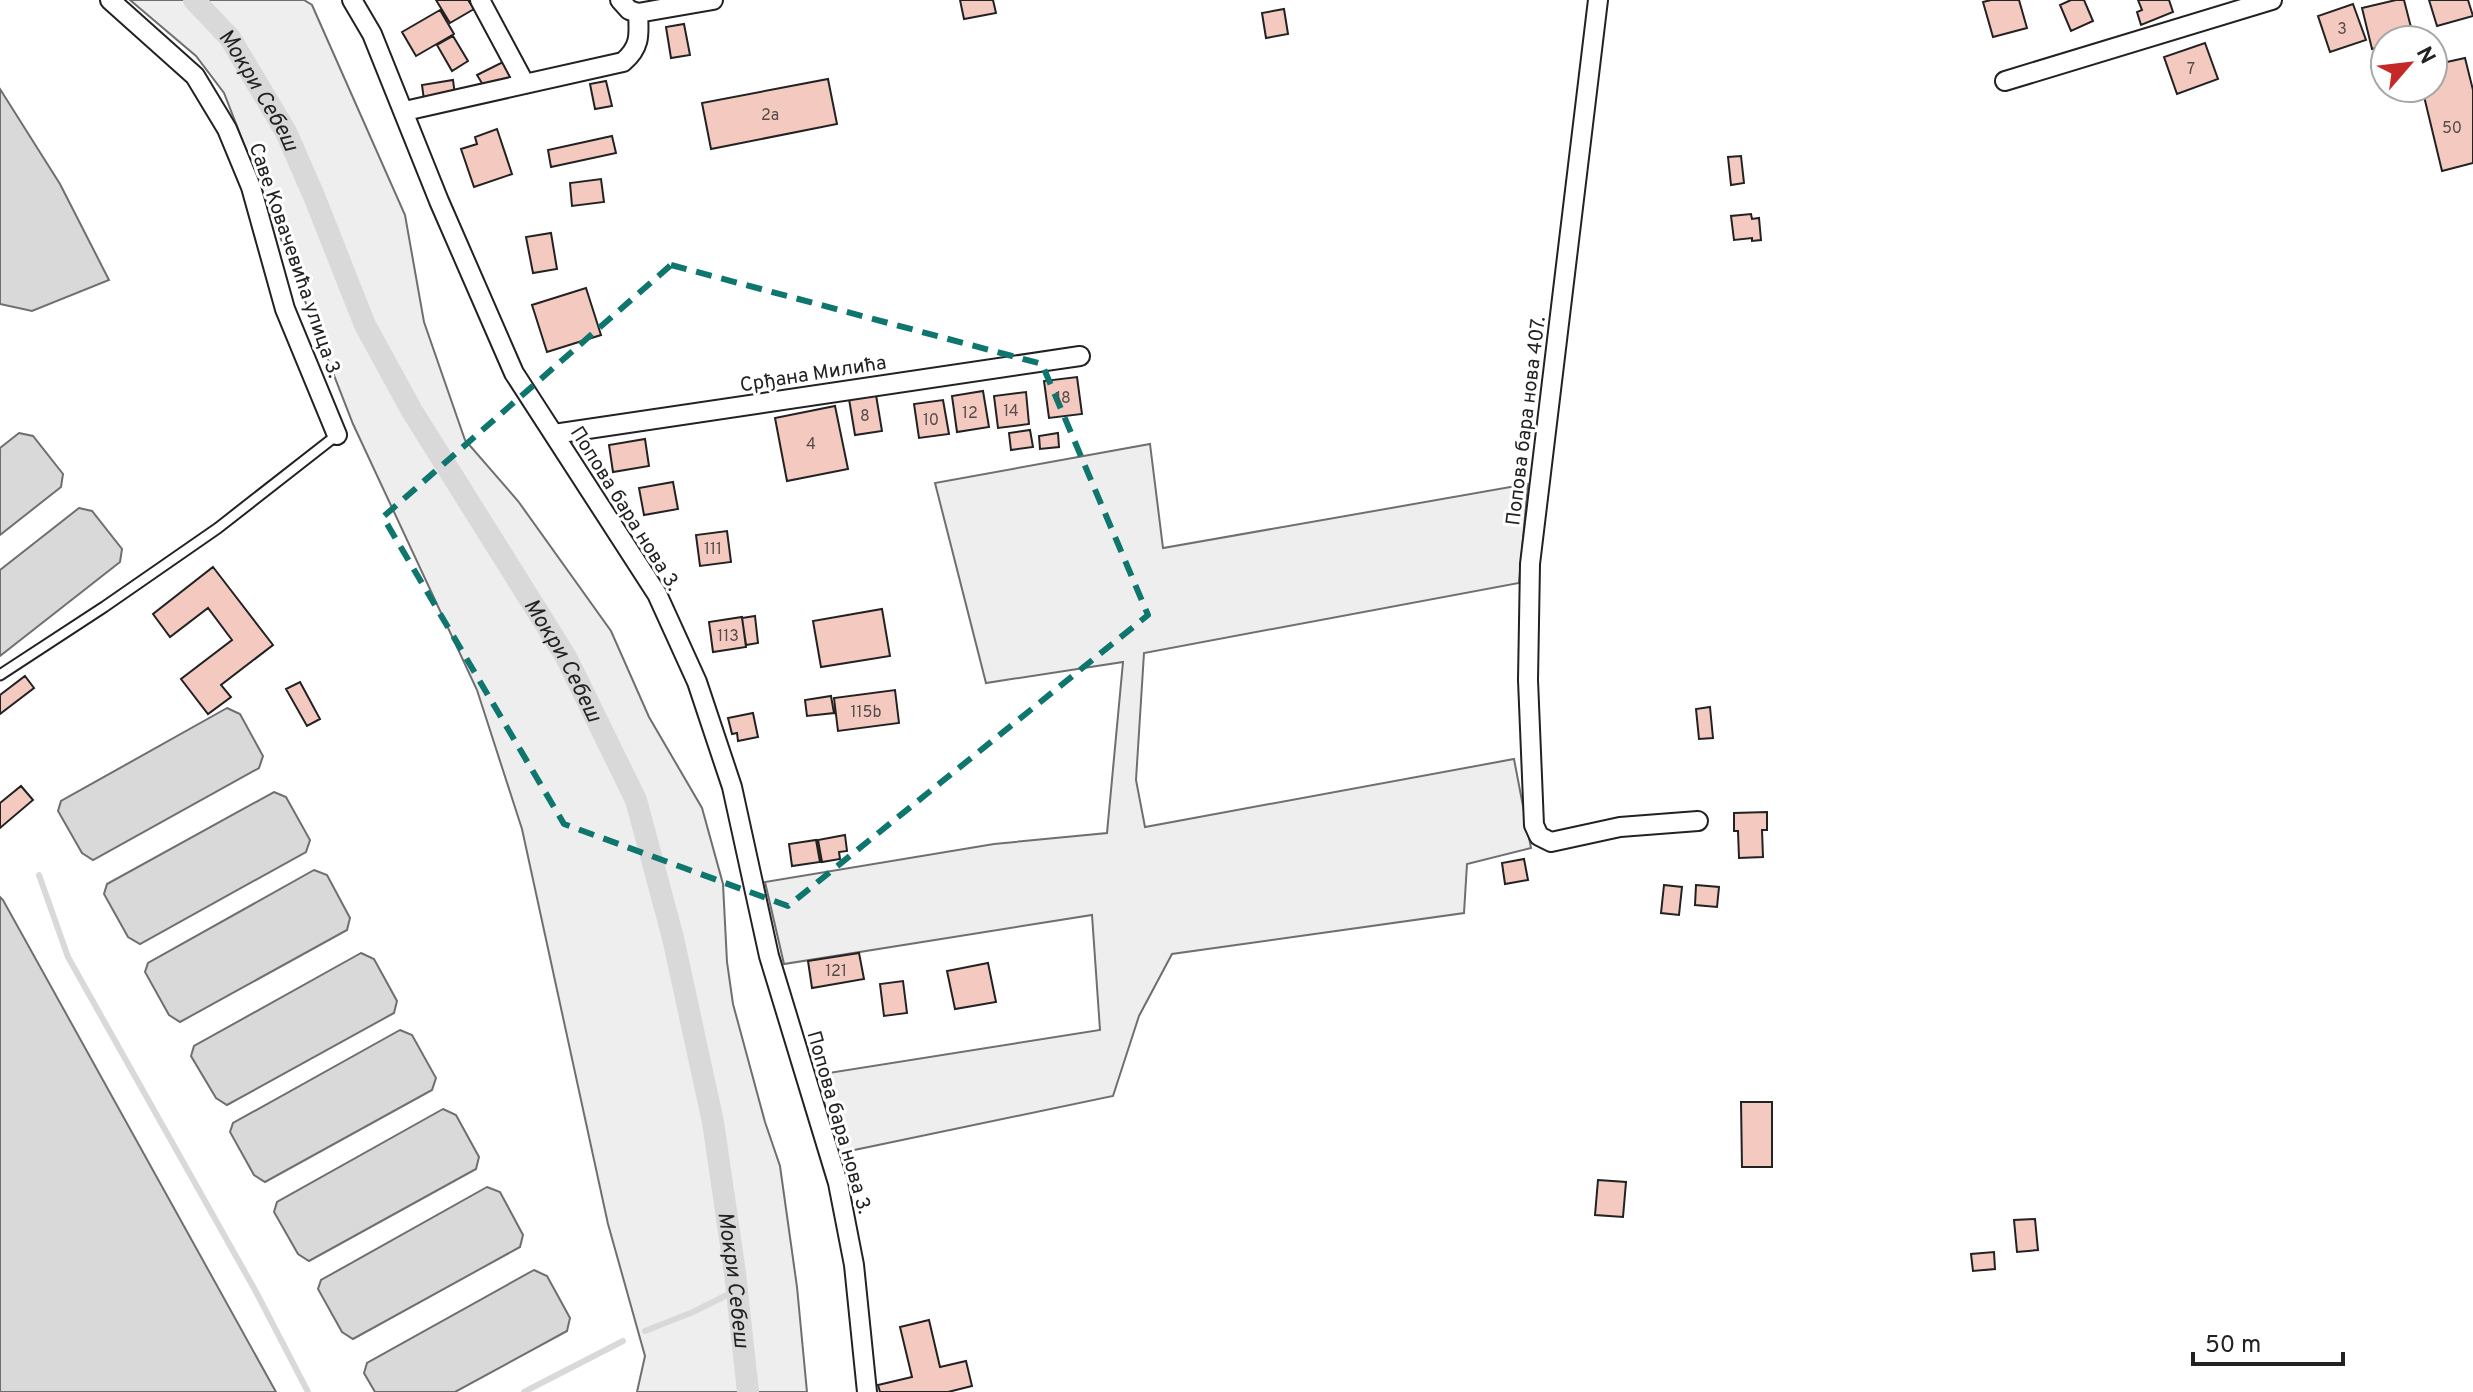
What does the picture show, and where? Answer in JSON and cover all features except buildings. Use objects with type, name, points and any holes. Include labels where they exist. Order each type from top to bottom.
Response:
[{"type":"street","name":"Саве Ковачевића улица 3.","points":[[110,0],[195,76],[227,129],[251,187],[285,309],[337,435]]},
{"type":"street","name":"Попова бара нова 3.","points":[[352,0],[372,34],[439,201],[514,373],[657,594],[697,682],[732,787],[769,956],[838,1183],[854,1265],[867,1392]]},
{"type":"street","points":[[480,0],[525,84]]},
{"type":"street","points":[[620,0],[629,10],[638,13],[713,0]]},
{"type":"street","name":"Попова бара нова 407.","points":[[1598,0],[1530,564],[1528,680],[1534,825],[1539,836],[1551,842],[1620,827],[1698,821]]},
{"type":"street","points":[[2005,81],[2272,0]]},
{"type":"street","points":[[405,111],[623,62],[637,47],[638,13]]},
{"type":"street","name":"Срђана Милића","points":[[554,434],[1080,356]]},
{"type":"lane","points":[[0,675],[218,528],[337,435]]},
{"type":"highlighted area","points":[[671,265],[1042,364],[1148,615],[788,906],[564,824],[383,517]]},
{"type":"shaded area","points":[[130,0],[304,0],[312,5],[405,215],[424,322],[465,440],[518,501],[611,631],[649,717],[702,808],[723,884],[727,962],[733,1004],[780,1166],[797,1287],[807,1392],[637,1392],[645,1356],[608,1224],[522,829],[477,690],[353,424],[224,93],[196,56]]},
{"type":"shaded area","points":[[0,89],[60,184],[109,280],[32,311],[0,304]]},
{"type":"shaded area","points":[[19,433],[33,436],[63,474],[61,487],[0,535],[0,448]]},
{"type":"shaded area","points":[[1150,444],[1163,548],[1528,484],[1519,583],[1144,653],[1136,780],[1145,827],[1514,759],[1531,848],[1467,864],[1464,913],[1172,954],[1139,1016],[1113,1096],[835,1154],[816,1075],[1100,1030],[1092,915],[784,964],[765,882],[994,844],[1107,833],[1123,662],[986,683],[935,483]]},
{"type":"shaded area","points":[[79,508],[92,511],[122,549],[120,562],[0,656],[0,570]]},
{"type":"shaded area","points":[[227,708],[240,714],[263,756],[259,768],[93,860],[82,853],[58,811],[61,801]]},
{"type":"shaded area","points":[[274,792],[286,797],[310,840],[306,852],[140,944],[128,937],[104,894],[107,884]]},
{"type":"shaded area","points":[[314,870],[327,875],[350,918],[347,930],[180,1022],[169,1015],[145,972],[148,963]]},
{"type":"shaded area","points":[[0,897],[3,900],[276,1392],[0,1392]]},
{"type":"shaded area","points":[[361,953],[374,959],[397,1001],[394,1013],[227,1105],[216,1098],[191,1056],[194,1046]]},
{"type":"shaded area","points":[[400,1030],[412,1035],[436,1078],[432,1090],[265,1182],[254,1175],[230,1132],[233,1123]]},
{"type":"shaded area","points":[[443,1109],[456,1115],[479,1157],[476,1169],[309,1261],[298,1254],[274,1212],[277,1202]]},
{"type":"shaded area","points":[[487,1187],[500,1192],[523,1235],[520,1247],[353,1339],[342,1332],[318,1289],[321,1280]]},
{"type":"shaded area","points":[[534,1270],[547,1276],[570,1318],[567,1331],[455,1392],[375,1392],[364,1373],[367,1363]]},
{"type":"waterway","name":"Мокри Себеш","points":[[194,0],[230,38],[286,132],[365,325],[412,411],[566,657],[636,800],[673,938],[713,1122],[735,1273],[748,1392]]},
{"type":"waterway","points":[[39,875],[68,957],[255,1290],[308,1392]]},
{"type":"waterway","points":[[645,1331],[737,1290]]},
{"type":"waterway","points":[[524,1392],[623,1341]]}]
